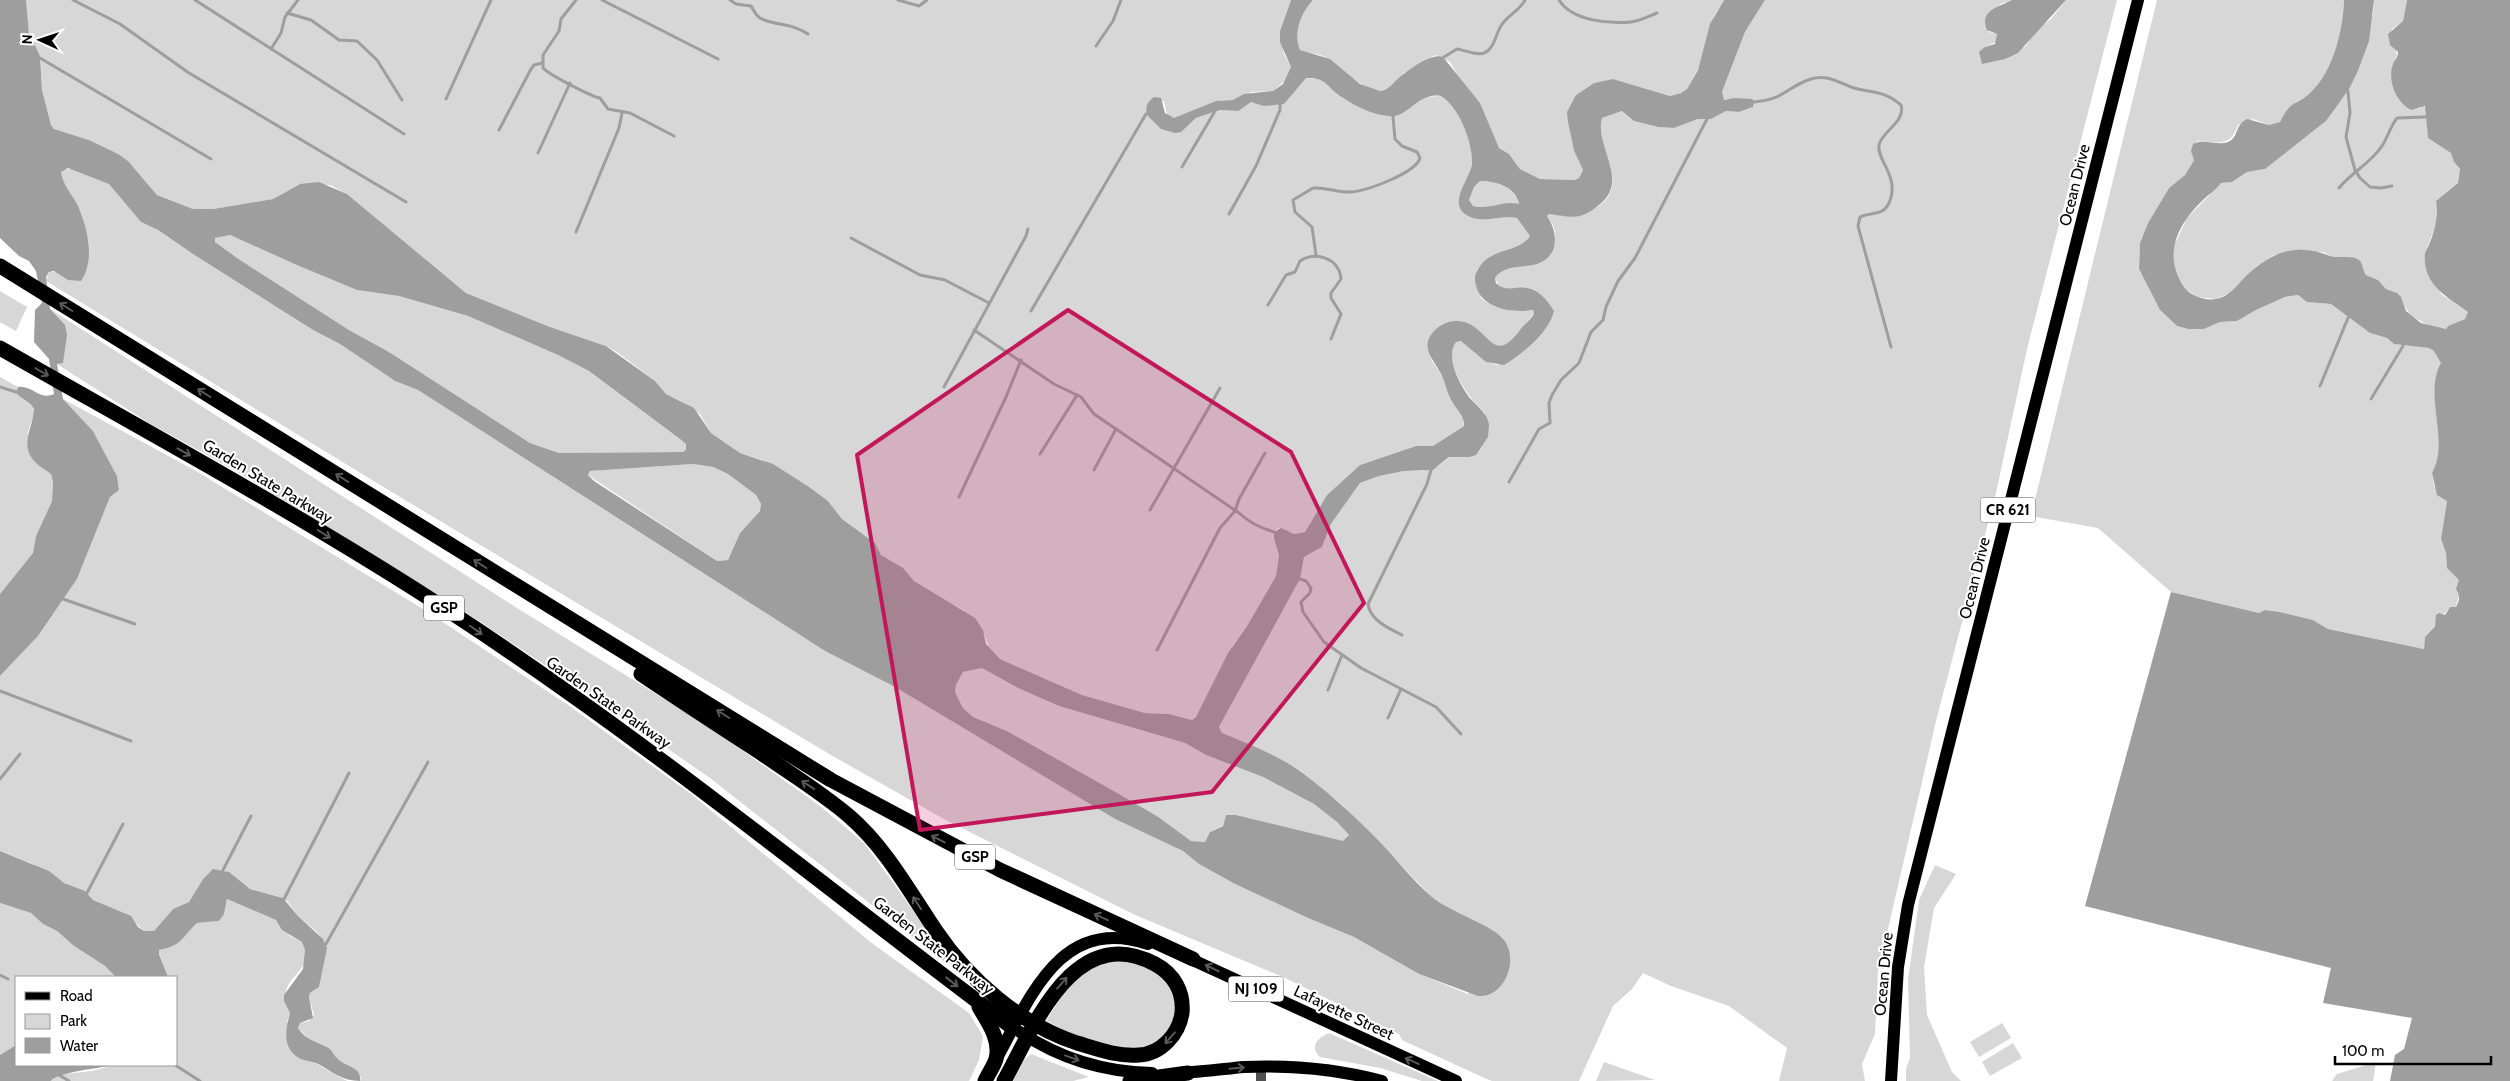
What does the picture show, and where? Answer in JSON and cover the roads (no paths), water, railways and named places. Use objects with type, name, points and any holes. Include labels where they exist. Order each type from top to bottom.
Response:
[{"type":"highway","name":"GSP","points":[[0,266],[780,750],[898,817],[1017,878],[1193,959]]},
{"type":"highway","name":"Garden State Parkway","points":[[0,348],[250,489],[456,615],[672,768],[1013,1028]]},
{"type":"highway","points":[[521,590],[605,650],[818,791],[851,818],[879,848],[937,933],[963,966],[979,983],[1036,1024],[1062,1037],[1097,1049],[1129,1056],[1144,1055],[1159,1049],[1175,1032],[1182,1014],[1181,1000],[1173,977],[1154,964],[1130,956],[1104,957],[1080,967],[1066,978],[1055,991],[1036,1024],[1028,1038],[1004,1081]]},
{"type":"highway","points":[[974,999],[993,1030],[996,1059]]},
{"type":"highway","name":"NJ 109","points":[[985,1081],[996,1059]]},
{"type":"highway","points":[[1130,1081],[1188,1073]]},
{"type":"main road","name":"Ocean Drive","points":[[1891,1081],[1898,968],[1908,905],[2138,0]]},
{"type":"main road","name":"NJ 109","points":[[996,1059],[1049,970],[1063,956],[1086,943],[1115,938],[1134,939],[1193,959]]},
{"type":"main road","name":"Lafayette Street","points":[[1193,959],[1319,1020],[1456,1081]]},
{"type":"main road","name":"Garden State Parkway","points":[[1013,1028],[1028,1038],[1070,1058],[1093,1065],[1141,1073],[1188,1073]]},
{"type":"main road","points":[[1886,1081],[1892,1061]]},
{"type":"main road","points":[[1892,1061],[1896,1081]]},
{"type":"main road","points":[[1188,1073],[1261,1067],[1327,1070],[1382,1081]]},
{"type":"street","points":[[1261,1067],[1261,1081]]},
{"type":"water","points":[[0,0],[26,0],[29,33],[40,56],[42,90],[51,125],[54,129],[89,140],[118,154],[128,161],[157,195],[193,209],[213,209],[273,199],[300,184],[319,182],[347,194],[466,293],[550,327],[606,346],[655,381],[666,394],[694,408],[711,433],[740,453],[773,464],[809,487],[828,501],[842,519],[875,543],[881,555],[903,568],[914,581],[975,618],[983,630],[986,644],[1000,659],[1082,695],[1145,713],[1169,714],[1192,720],[1196,717],[1228,653],[1247,626],[1276,576],[1279,555],[1274,532],[1281,528],[1294,534],[1305,532],[1327,495],[1360,465],[1416,446],[1433,446],[1464,426],[1462,417],[1448,394],[1443,378],[1428,349],[1430,337],[1437,328],[1456,321],[1467,323],[1476,328],[1496,345],[1502,345],[1510,341],[1532,317],[1533,310],[1513,311],[1494,306],[1480,295],[1476,287],[1475,276],[1480,266],[1486,260],[1493,255],[1517,246],[1530,236],[1517,218],[1480,219],[1468,216],[1462,211],[1459,205],[1459,198],[1472,164],[1472,156],[1464,126],[1454,108],[1441,96],[1425,98],[1402,114],[1389,116],[1364,110],[1337,94],[1323,81],[1306,78],[1284,104],[1264,106],[1251,102],[1238,111],[1220,110],[1196,118],[1181,132],[1175,133],[1161,129],[1147,115],[1146,107],[1150,101],[1154,97],[1161,98],[1165,113],[1174,118],[1216,101],[1233,100],[1244,94],[1273,91],[1283,84],[1291,67],[1280,42],[1280,31],[1291,0],[1313,0],[1299,23],[1297,37],[1300,50],[1330,59],[1360,84],[1380,91],[1391,86],[1402,75],[1424,61],[1434,57],[1443,57],[1480,103],[1499,148],[1509,154],[1520,169],[1540,179],[1575,180],[1579,178],[1583,170],[1574,151],[1567,112],[1576,95],[1594,83],[1613,79],[1670,96],[1681,93],[1687,89],[1698,70],[1710,24],[1724,0],[1765,0],[1745,32],[1722,92],[1724,100],[1733,98],[1752,99],[1754,101],[1753,107],[1739,112],[1726,111],[1711,119],[1698,119],[1674,128],[1658,127],[1634,121],[1622,111],[1602,118],[1601,129],[1612,174],[1612,185],[1608,196],[1599,205],[1581,216],[1569,217],[1549,214],[1547,216],[1555,236],[1555,243],[1550,255],[1537,264],[1504,270],[1495,278],[1496,283],[1502,287],[1529,288],[1545,299],[1554,311],[1547,327],[1534,342],[1504,365],[1486,362],[1461,341],[1456,342],[1453,348],[1452,355],[1455,370],[1469,397],[1487,418],[1489,424],[1488,437],[1476,455],[1449,457],[1433,470],[1404,471],[1379,476],[1360,483],[1331,524],[1322,547],[1304,557],[1300,579],[1219,727],[1222,733],[1279,758],[1297,769],[1338,802],[1366,828],[1432,897],[1491,929],[1504,940],[1510,957],[1507,976],[1496,991],[1487,995],[1478,996],[1419,974],[1354,937],[1235,884],[1199,864],[1183,851],[1115,819],[895,687],[825,651],[418,390],[395,381],[340,344],[313,330],[158,230],[141,222],[109,184],[68,168],[61,172],[62,177],[81,213],[87,232],[89,253],[86,272],[81,281],[68,280],[54,271],[49,272],[46,277],[50,309],[65,325],[67,335],[63,363],[57,364],[63,399],[93,431],[117,476],[119,490],[110,497],[77,579],[38,636],[0,676],[0,594],[33,553],[36,536],[52,501],[53,482],[51,474],[35,462],[30,456],[28,449],[28,436],[34,409],[16,392],[18,387],[23,387],[44,395],[54,394],[49,359],[34,342],[35,310],[42,303],[36,271],[29,261],[19,256],[0,238]],"holes":[[[1480,181],[1499,184],[1510,189],[1519,204],[1508,203],[1485,207],[1473,206],[1469,200],[1474,187]],[[230,235],[357,290],[399,296],[468,316],[558,355],[589,371],[680,439],[686,444],[686,449],[683,452],[559,453],[530,443],[389,352],[349,330],[240,260],[215,242],[215,238]],[[693,464],[713,467],[728,474],[756,495],[761,504],[760,511],[740,533],[728,560],[717,561],[594,481],[588,475],[590,471]],[[982,668],[1020,689],[1059,706],[1185,743],[1206,755],[1263,777],[1314,804],[1337,822],[1349,835],[1343,841],[1236,815],[1226,815],[1223,826],[1210,832],[1205,842],[1191,841],[1157,816],[1105,786],[1007,731],[973,717],[963,708],[955,692],[956,685],[963,672]]]},
{"type":"water","points":[[2012,0],[2066,0],[2018,53],[2005,59],[1982,64],[1979,52],[1985,47],[1995,44],[1997,34],[1987,30],[1986,18],[1991,10]]},
{"type":"water","points":[[2344,0],[2374,0],[2369,41],[2349,89],[2326,121],[2265,169],[2247,172],[2232,182],[2221,183],[2193,210],[2180,231],[2176,242],[2174,265],[2178,276],[2188,291],[2199,297],[2212,299],[2225,296],[2255,268],[2285,252],[2306,250],[2333,257],[2350,257],[2360,261],[2366,275],[2378,280],[2386,289],[2397,293],[2401,297],[2406,311],[2421,323],[2446,329],[2448,326],[2465,319],[2468,312],[2437,288],[2427,273],[2425,264],[2425,253],[2436,222],[2436,201],[2458,183],[2460,169],[2454,162],[2451,153],[2428,138],[2425,106],[2411,110],[2397,96],[2392,84],[2391,71],[2398,52],[2390,45],[2388,34],[2403,21],[2407,0],[2510,0],[2510,1081],[2390,1081],[2395,1055],[2404,1049],[2412,1018],[2323,1003],[2331,968],[2085,906],[2171,592],[2259,613],[2265,610],[2280,612],[2313,620],[2328,629],[2424,649],[2425,637],[2435,626],[2436,615],[2439,613],[2445,615],[2450,607],[2456,607],[2458,602],[2459,595],[2456,589],[2459,580],[2447,568],[2446,553],[2441,539],[2447,501],[2437,495],[2432,473],[2437,460],[2438,447],[2435,403],[2436,376],[2441,363],[2434,351],[2429,348],[2394,344],[2387,338],[2370,333],[2331,304],[2307,302],[2298,295],[2285,297],[2237,321],[2220,322],[2204,329],[2188,329],[2177,326],[2160,310],[2139,269],[2140,243],[2148,223],[2169,188],[2185,175],[2194,160],[2191,151],[2193,144],[2197,142],[2226,143],[2233,139],[2243,121],[2247,119],[2269,125],[2280,122],[2288,109],[2310,93],[2325,74],[2339,37]]},
{"type":"water","points":[[0,851],[49,871],[64,883],[85,891],[93,900],[131,916],[138,927],[144,931],[154,931],[173,909],[189,902],[203,879],[213,869],[229,872],[250,889],[283,898],[298,916],[323,939],[327,948],[319,987],[310,993],[309,997],[313,1018],[300,1023],[298,1028],[308,1038],[329,1048],[340,1061],[358,1072],[360,1081],[343,1078],[318,1064],[298,1058],[289,1047],[286,1030],[290,1013],[284,1001],[284,995],[303,969],[305,950],[302,942],[282,930],[276,920],[227,899],[224,914],[219,921],[197,923],[173,946],[159,950],[168,976],[115,976],[105,966],[74,946],[57,931],[43,924],[31,913],[0,903]]},
{"type":"water","points":[[15,1046],[15,1066],[109,1066],[62,1075],[51,1081],[0,1081],[0,1055]]},
{"type":"waterway","points":[[73,0],[120,24],[189,73],[406,202]]},
{"type":"waterway","points":[[195,0],[404,134]]},
{"type":"waterway","points":[[271,49],[281,33],[285,17],[298,0]]},
{"type":"waterway","points":[[446,99],[491,0]]},
{"type":"waterway","points":[[576,0],[561,19],[559,31],[543,55],[543,68],[570,85],[600,98],[608,109],[630,113],[674,136]]},
{"type":"waterway","points":[[602,0],[718,59]]},
{"type":"waterway","points":[[730,0],[736,4],[751,6],[760,18],[795,28],[808,34]]},
{"type":"waterway","points":[[898,0],[919,6],[927,0]]},
{"type":"waterway","points":[[1096,46],[1113,21],[1121,0]]},
{"type":"waterway","points":[[1444,57],[1457,49],[1478,54],[1488,51],[1503,23],[1525,0]]},
{"type":"waterway","points":[[1559,0],[1573,13],[1592,20],[1631,22],[1657,13]]},
{"type":"waterway","points":[[287,13],[311,20],[339,40],[357,41],[377,60],[402,100]]},
{"type":"waterway","points":[[40,58],[211,159]]},
{"type":"waterway","points":[[499,130],[531,69],[534,65],[542,63]]},
{"type":"waterway","points":[[1754,102],[1772,99],[1803,82],[1822,77],[1851,87],[1888,96],[1901,105],[1902,111],[1900,116],[1884,135],[1879,145],[1881,157],[1891,178],[1892,195],[1888,205],[1882,211],[1860,217],[1858,226],[1891,347]]},
{"type":"waterway","points":[[538,153],[570,83]]},
{"type":"waterway","points":[[2348,91],[2350,113],[2346,137],[2355,170],[2360,178],[2370,187],[2392,186]]},
{"type":"waterway","points":[[1229,214],[1256,166],[1280,110],[1280,105]]},
{"type":"waterway","points":[[1182,167],[1215,111]]},
{"type":"waterway","points":[[576,232],[619,128],[622,113]]},
{"type":"waterway","points":[[1031,311],[1146,114]]},
{"type":"waterway","points":[[1316,255],[1312,227],[1295,212],[1293,200],[1313,188],[1346,192],[1358,191],[1378,185],[1410,170],[1417,164],[1420,158],[1417,152],[1402,146],[1395,139],[1393,117]]},
{"type":"waterway","points":[[2339,188],[2378,152],[2397,118],[2425,117]]},
{"type":"waterway","points":[[1509,482],[1539,429],[1550,423],[1549,403],[1552,395],[1561,380],[1579,363],[1591,332],[1603,320],[1606,307],[1618,281],[1635,258],[1707,119]]},
{"type":"waterway","points":[[944,387],[1026,236],[1028,229]]},
{"type":"waterway","points":[[851,238],[920,275],[945,280],[989,303]]},
{"type":"waterway","points":[[1268,305],[1286,275],[1295,272],[1300,261],[1313,257],[1326,258],[1336,266],[1341,279],[1331,293],[1331,298],[1341,314],[1331,339]]},
{"type":"waterway","points":[[2320,386],[2348,318]]},
{"type":"waterway","points":[[974,330],[1054,384],[1081,397],[1094,414],[1247,520],[1274,532]]},
{"type":"waterway","points":[[2371,399],[2403,346]]},
{"type":"waterway","points":[[959,497],[1006,397],[1021,360]]},
{"type":"waterway","points":[[0,387],[16,392]]},
{"type":"waterway","points":[[1150,510],[1220,388]]},
{"type":"waterway","points":[[1040,454],[1077,395]]},
{"type":"waterway","points":[[1094,470],[1116,429]]},
{"type":"waterway","points":[[1157,650],[1220,528],[1235,511],[1239,499],[1265,453]]},
{"type":"waterway","points":[[1402,635],[1376,619],[1369,610],[1368,604],[1427,484],[1431,470]]},
{"type":"waterway","points":[[1300,579],[1306,581],[1311,588],[1310,593],[1301,602],[1303,612],[1324,642],[1361,668],[1436,707],[1461,734]]},
{"type":"waterway","points":[[63,599],[135,624]]},
{"type":"waterway","points":[[1328,690],[1342,655]]},
{"type":"waterway","points":[[1388,718],[1401,689]]},
{"type":"waterway","points":[[0,691],[131,741]]},
{"type":"waterway","points":[[0,779],[20,754]]},
{"type":"waterway","points":[[326,944],[428,762]]},
{"type":"waterway","points":[[284,899],[349,773]]},
{"type":"waterway","points":[[223,870],[251,816]]},
{"type":"waterway","points":[[87,893],[123,824]]},
{"type":"waterway","points":[[0,975],[8,979]]},
{"type":"waterway","points":[[177,1066],[200,1081]]},
{"type":"waterway","points":[[59,1075],[69,1081]]}]
